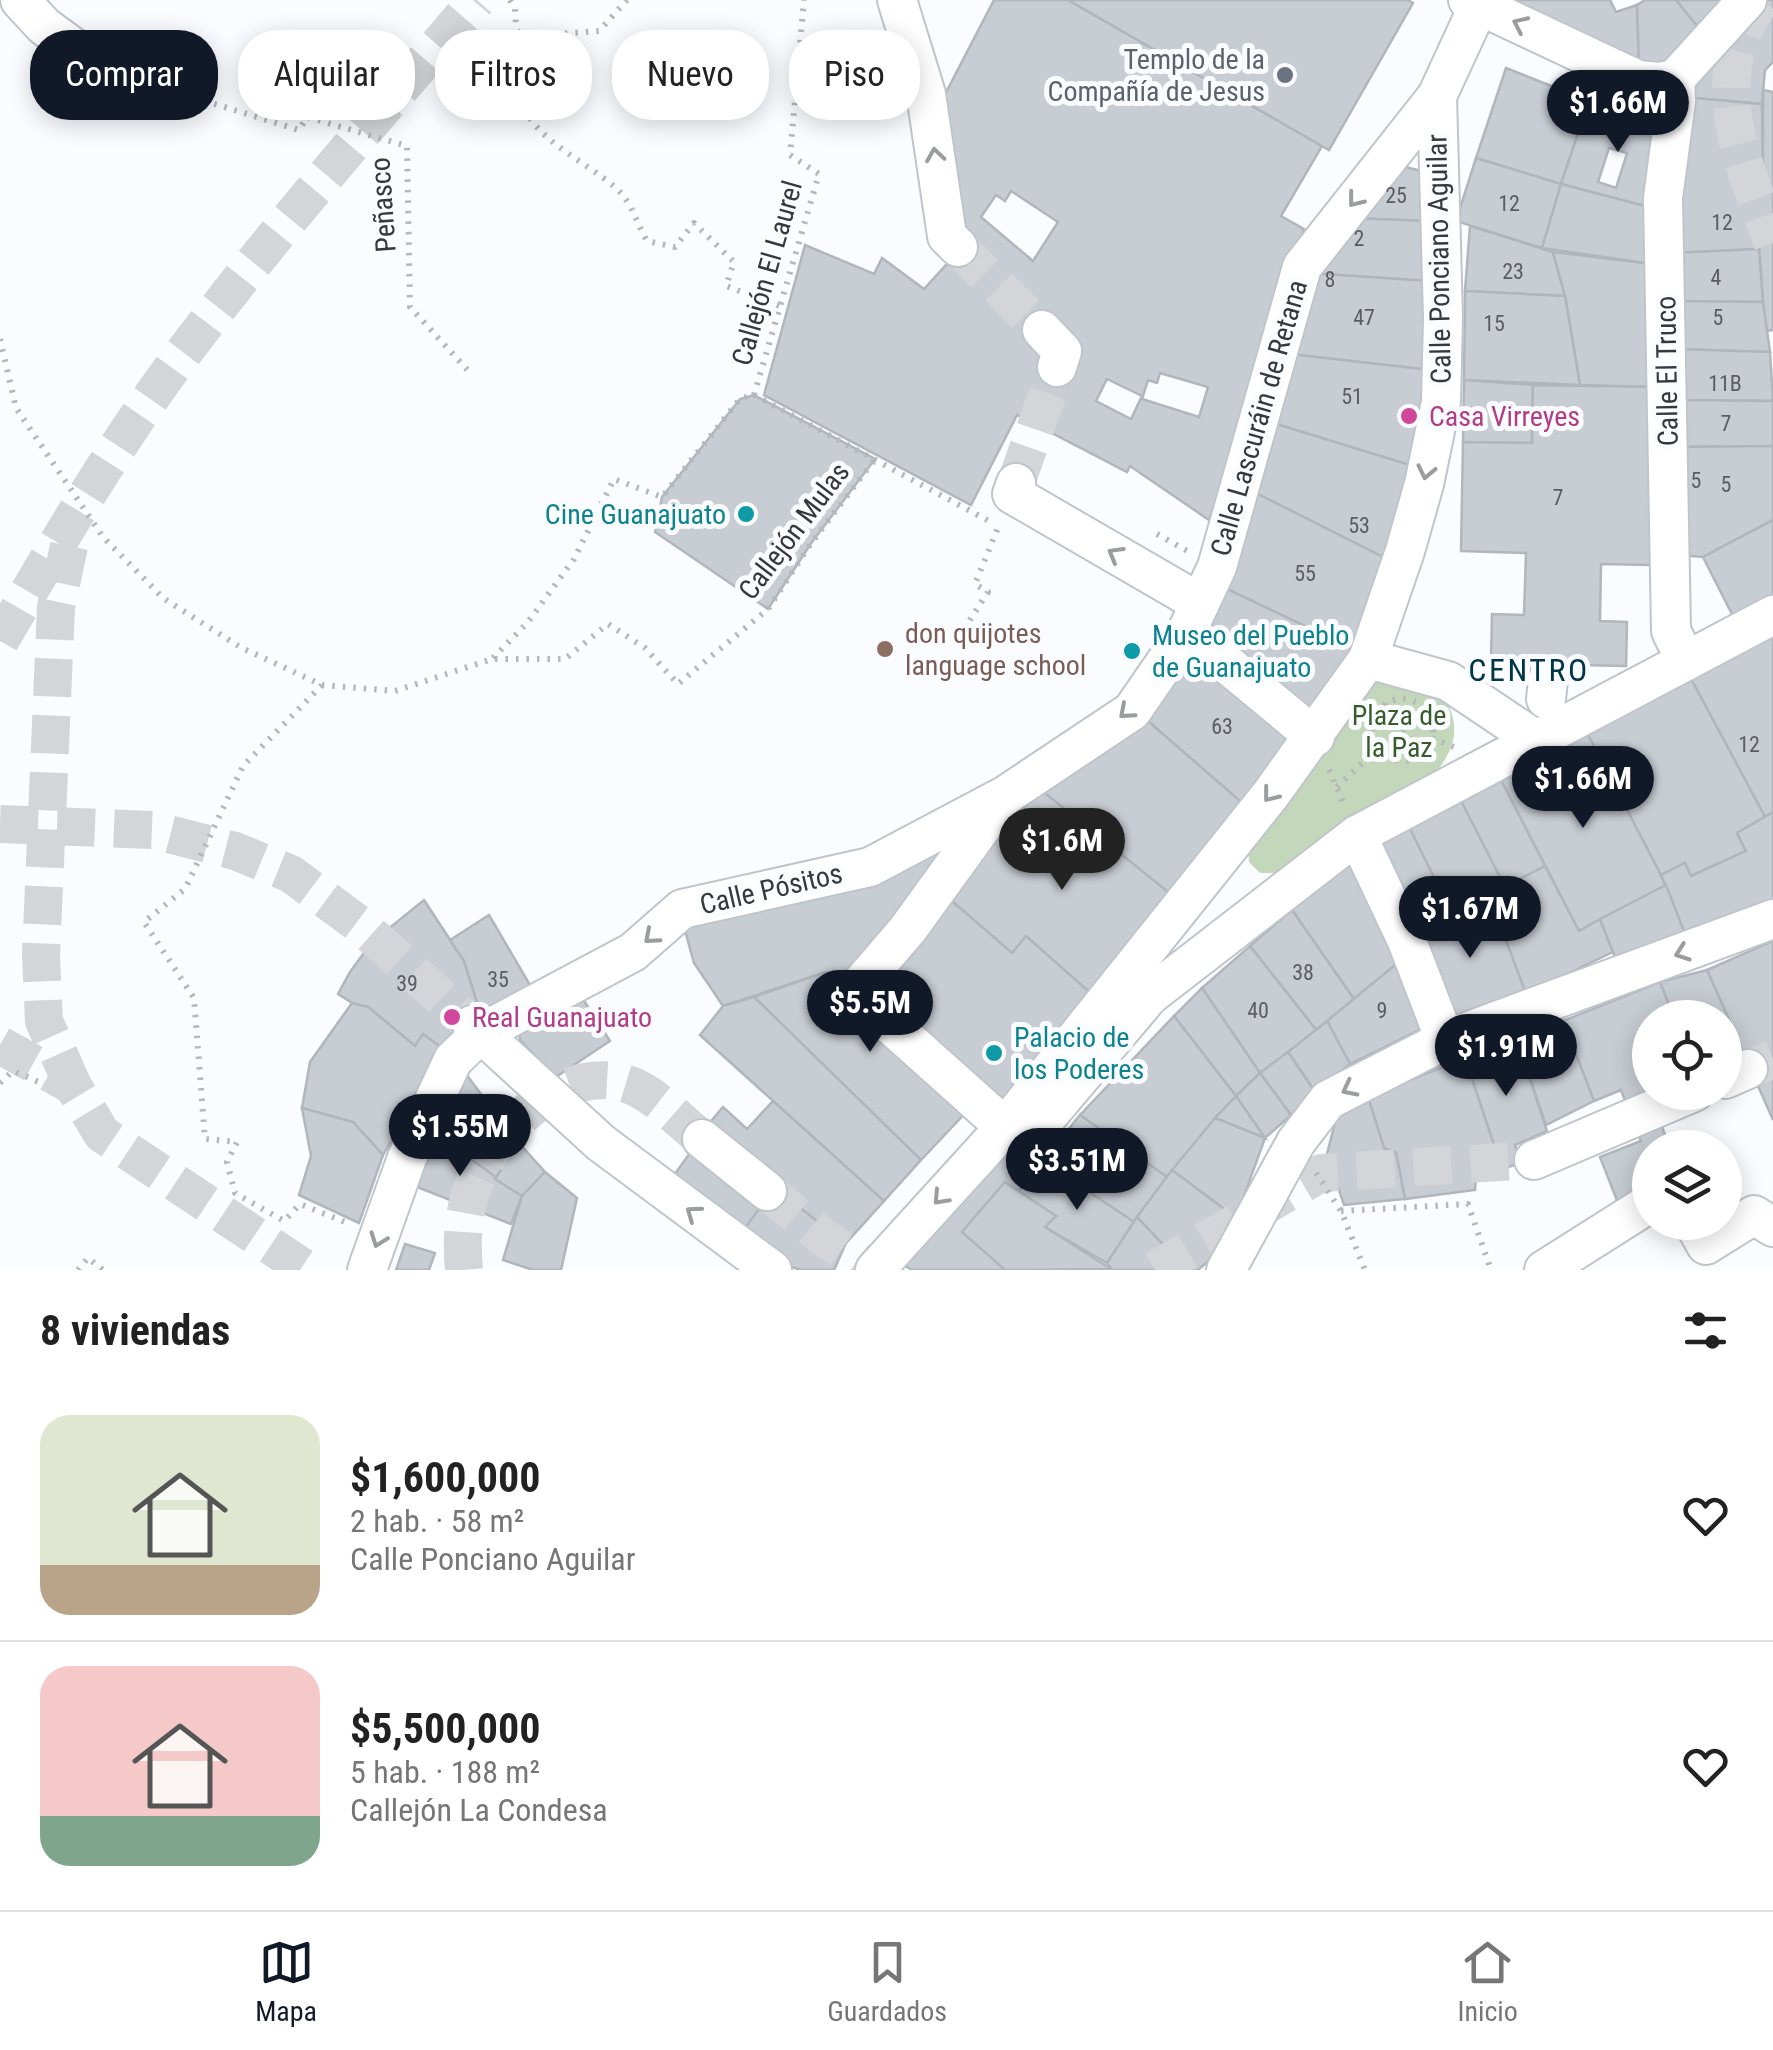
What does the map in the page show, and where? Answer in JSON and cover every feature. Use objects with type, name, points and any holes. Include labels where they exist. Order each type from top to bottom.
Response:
[{"type":"street","points":[[20,0],[49,30]]},
{"type":"street","points":[[897,0],[926,94],[947,236],[958,247]]},
{"type":"street","points":[[1437,96],[1474,2],[1638,80],[1674,79],[1747,0]]},
{"type":"street","name":"Calle El Truco","points":[[1674,79],[1676,101],[1663,198],[1671,611],[1672,630],[1686,661]]},
{"type":"street","name":"Calle Lascuráin de Retana","points":[[1194,617],[1216,567],[1302,267],[1437,96]]},
{"type":"street","name":"Calle Ponciano Aguilar","points":[[1014,1136],[1315,736],[1368,659],[1424,484],[1440,402],[1443,318],[1437,96]]},
{"type":"street","points":[[1009,501],[1194,617],[1315,736]]},
{"type":"street","points":[[875,1270],[1014,1136],[1149,996],[1357,835],[1773,615]]},
{"type":"street","name":"Calle Pósitos","points":[[367,1270],[406,1158],[453,1060],[477,1029],[633,952],[682,909],[870,867],[1006,795],[1132,711],[1194,617]]},
{"type":"street","points":[[1368,659],[1448,682],[1536,740]]},
{"type":"street","points":[[1006,795],[908,928],[854,992],[1014,1136]]},
{"type":"street","points":[[1357,835],[1407,940],[1445,1040]]},
{"type":"street","points":[[1226,1270],[1296,1142],[1328,1100],[1445,1040],[1773,919]]},
{"type":"street","points":[[477,1029],[601,1143],[772,1270]]},
{"type":"street","points":[[1534,1160],[1652,1110]]},
{"type":"street","points":[[702,1139],[767,1192]]},
{"type":"street","points":[[1544,1270],[1632,1214]]},
{"type":"street","points":[[1742,1222],[1754,1215],[1773,1227]]},
{"type":"path","points":[[510,0],[516,9],[517,30]]},
{"type":"path","points":[[592,32],[599,31],[628,0]]},
{"type":"path","name":"Callejón El Laurel","points":[[754,395],[819,174],[790,155],[804,0]]},
{"type":"path","name":"Peñasco","points":[[218,105],[298,130],[308,117],[407,146],[410,307],[472,375]]},
{"type":"path","points":[[533,120],[576,160],[615,187],[630,204],[647,242],[676,247],[694,223],[734,262],[726,286],[780,306]]},
{"type":"path","points":[[0,339],[16,408],[103,537],[163,598],[240,647],[322,685],[243,766],[185,889],[144,922],[194,998],[205,1139],[237,1142],[227,1162],[236,1192],[284,1221],[300,1204],[359,1228]]},
{"type":"path","points":[[492,660],[528,622],[574,559],[614,480],[662,497],[740,399],[754,395],[875,460],[1009,501],[974,584],[988,592],[964,629]]},
{"type":"path","name":"Callejón Mulas","points":[[322,685],[394,691],[492,660],[566,659],[608,624],[645,648],[678,684],[768,610],[812,542],[875,460]]},
{"type":"path","points":[[1398,698],[1408,699],[1426,709],[1434,728],[1422,754],[1401,761],[1378,748],[1371,735],[1372,725],[1374,715],[1385,704],[1398,698]]},
{"type":"path","points":[[1385,704],[1422,754]]},
{"type":"path","points":[[1315,736],[1357,835]]},
{"type":"path","points":[[1337,787],[1378,748]]},
{"type":"path","points":[[0,1083],[14,1071],[39,1082]]},
{"type":"path","points":[[1365,1270],[1341,1211],[1468,1204],[1491,1270]]},
{"type":"path","points":[[78,1270],[88,1258],[103,1270]]},
{"type":"green space","name":"Plaza de la Paz","points":[[1388,677],[1440,691],[1454,722],[1453,741],[1444,761],[1437,771],[1281,873],[1260,873],[1249,862],[1248,847],[1371,685]]},
{"type":"building","points":[[994,0],[1068,0],[1322,146],[1281,216],[1304,229],[1209,520],[1130,466],[1127,472],[1017,415],[971,505],[764,395],[805,245],[874,274],[882,258],[924,289],[966,243],[940,104]],"holes":[[[1011,191],[1058,222],[1033,261],[981,217],[996,195],[1005,201]],[[1160,373],[1208,387],[1199,417],[1142,399],[1148,380],[1157,383]],[[1107,379],[1142,396],[1131,419],[1096,401]]]},
{"type":"building","name":"Templo de la Compañía de Jesus","points":[[1068,0],[1408,0],[1413,3],[1329,150]]},
{"type":"building","points":[[1507,0],[1610,0],[1616,12],[1637,5],[1639,65]]},
{"type":"building","points":[[1645,0],[1676,0],[1703,33],[1667,68],[1639,65],[1637,5]]},
{"type":"building","points":[[1676,0],[1733,0],[1703,33]]},
{"type":"building","points":[[1760,0],[1773,0],[1773,62],[1765,70],[1762,104],[1684,97]]},
{"type":"building","points":[[1506,68],[1589,101],[1561,184],[1476,158]]},
{"type":"building","points":[[1763,90],[1773,92],[1773,186],[1763,187]]},
{"type":"building","points":[[1684,97],[1762,104],[1763,187],[1773,186],[1773,330],[1765,331],[1759,249],[1671,253]]},
{"type":"building","points":[[1589,101],[1668,119],[1656,209],[1561,184]],"holes":[[[1609,148],[1627,153],[1616,188],[1598,182]]]},
{"type":"building","points":[[1476,158],[1561,184],[1542,248],[1456,221]]},
{"type":"building","points":[[1390,163],[1425,172],[1427,221],[1350,218]]},
{"type":"building","points":[[1561,184],[1656,209],[1652,264],[1542,248]]},
{"type":"building","points":[[1350,218],[1427,221],[1428,281],[1309,273]]},
{"type":"building","points":[[1470,226],[1553,252],[1565,296],[1465,291]]},
{"type":"building","points":[[1759,249],[1763,302],[1671,301],[1671,253]]},
{"type":"building","points":[[1553,252],[1652,264],[1655,387],[1580,385],[1565,296]]},
{"type":"building","points":[[1309,273],[1428,281],[1431,370],[1289,354]]},
{"type":"building","points":[[1465,291],[1565,296],[1580,385],[1464,380]]},
{"type":"building","points":[[1671,301],[1763,302],[1770,352],[1675,349]]},
{"type":"building","points":[[1675,349],[1770,352],[1773,401],[1678,400]]},
{"type":"building","points":[[1289,354],[1431,370],[1413,466],[1273,423]]},
{"type":"building","points":[[1464,380],[1533,385],[1532,443],[1463,442]]},
{"type":"building","points":[[1533,385],[1655,387],[1651,565],[1601,564],[1600,621],[1627,622],[1626,666],[1578,665],[1577,680],[1524,679],[1525,664],[1491,663],[1492,614],[1524,615],[1526,553],[1461,551],[1463,442],[1532,443]]},
{"type":"building","name":"Cine Guanajuato","points":[[754,395],[875,459],[812,542],[768,609],[655,532],[662,497],[740,399]]},
{"type":"building","points":[[1678,400],[1773,401],[1773,446],[1679,447]]},
{"type":"building","points":[[1273,423],[1413,466],[1389,560],[1252,491]]},
{"type":"building","points":[[1773,446],[1773,520],[1703,557],[1680,555],[1679,447]]},
{"type":"building","points":[[1252,491],[1389,560],[1353,649],[1223,587]]},
{"type":"building","points":[[1773,520],[1773,598],[1734,618],[1703,557]]},
{"type":"building","points":[[1223,587],[1353,649],[1317,721],[1197,631]]},
{"type":"building","points":[[1773,629],[1773,812],[1765,817],[1689,675]]},
{"type":"building","points":[[1191,642],[1304,736],[1249,809],[1141,715]]},
{"type":"building","points":[[1689,675],[1765,817],[1737,833],[1746,851],[1691,876],[1685,863],[1661,875],[1586,731]]},
{"type":"building","points":[[1141,715],[1249,809],[1178,900],[1036,786]]},
{"type":"building","points":[[1586,731],[1666,885],[1579,931],[1500,778]]},
{"type":"building","points":[[1500,778],[1545,866],[1505,887],[1460,799]]},
{"type":"building","points":[[1036,786],[1178,900],[1096,998],[1026,936],[1012,953],[945,895]]},
{"type":"building","points":[[1460,799],[1505,887],[1452,914],[1409,827]]},
{"type":"building","points":[[1773,812],[1773,902],[1685,934],[1661,875],[1685,863],[1691,876],[1746,851],[1737,833]]},
{"type":"building","points":[[1409,827],[1452,914],[1412,934],[1369,849]]},
{"type":"building","points":[[955,844],[855,970],[823,973],[723,1006],[694,963],[683,923]]},
{"type":"building","points":[[1358,854],[1406,956],[1354,999],[1292,910]]},
{"type":"building","points":[[1545,866],[1579,931],[1600,919],[1613,952],[1526,994],[1489,895]]},
{"type":"building","points":[[1666,885],[1685,934],[1617,962],[1600,919]]},
{"type":"building","name":"Palacio de los Poderes","points":[[945,895],[1012,953],[1026,936],[1096,998],[1002,1107],[867,989]]},
{"type":"building","points":[[1489,895],[1526,994],[1450,1025],[1412,934]]},
{"type":"building","points":[[424,900],[464,961],[481,1015],[446,1051],[423,1034],[415,1046],[368,1007],[338,994],[372,942]]},
{"type":"building","points":[[1292,910],[1354,999],[1317,1031],[1250,946]]},
{"type":"building","points":[[489,915],[537,997],[481,1015],[464,961],[450,940]]},
{"type":"building","points":[[1773,941],[1773,1120],[1742,1050],[1742,1000],[1720,1000],[1707,970]]},
{"type":"building","points":[[1250,946],[1317,1031],[1260,1073],[1202,988]]},
{"type":"building","points":[[1406,956],[1429,1025],[1350,1064],[1327,1021]]},
{"type":"building","points":[[855,970],[970,1108],[921,1160],[754,997],[823,973]]},
{"type":"building","points":[[1707,970],[1720,1000],[1667,1000],[1660,982]]},
{"type":"building","points":[[1660,982],[1667,1000],[1632,1000],[1632,1110],[1656,1110],[1663,1130],[1637,1130],[1621,1090],[1594,1101],[1563,1021]]},
{"type":"building","points":[[1202,988],[1260,1073],[1236,1096],[1174,1016]]},
{"type":"building","points":[[579,993],[610,1041],[556,1077],[520,1040],[519,1025]]},
{"type":"building","points":[[754,997],[921,1160],[884,1201],[700,1035],[723,1006]]},
{"type":"building","points":[[352,1003],[368,1007],[415,1046],[423,1034],[446,1051],[383,1155],[353,1122],[302,1108],[310,1062]]},
{"type":"building","points":[[1174,1016],[1236,1096],[1167,1177],[1080,1115]]},
{"type":"building","points":[[1327,1021],[1350,1064],[1315,1092],[1288,1052]]},
{"type":"building","points":[[1563,1021],[1594,1101],[1546,1125],[1517,1040]]},
{"type":"building","points":[[1517,1040],[1547,1131],[1515,1145],[1521,1163],[1502,1169],[1465,1058]]},
{"type":"building","points":[[1288,1052],[1315,1092],[1291,1115],[1260,1073]]},
{"type":"building","points":[[1465,1058],[1502,1169],[1476,1177],[1475,1190],[1405,1199],[1396,1153],[1384,1148],[1368,1097]]},
{"type":"building","points":[[463,1070],[484,1098],[456,1149],[428,1128]]},
{"type":"building","points":[[1260,1073],[1291,1115],[1265,1138],[1236,1096]]},
{"type":"building","points":[[1236,1096],[1265,1138],[1215,1118]]},
{"type":"building","points":[[1368,1097],[1384,1148],[1396,1153],[1405,1199],[1344,1205],[1327,1154],[1338,1111]]},
{"type":"building","points":[[484,1098],[519,1143],[495,1179],[456,1149]]},
{"type":"building","points":[[773,1101],[884,1201],[846,1243],[701,1133],[723,1107],[747,1129]]},
{"type":"building","points":[[302,1108],[353,1122],[383,1155],[359,1223],[299,1195],[311,1156]]},
{"type":"building","points":[[1080,1115],[1167,1177],[1134,1222],[1043,1161]]},
{"type":"building","points":[[1215,1118],[1265,1138],[1236,1218],[1172,1170]]},
{"type":"building","points":[[428,1128],[522,1196],[511,1224],[402,1181]]},
{"type":"building","points":[[1004,1140],[1038,1168],[1017,1193],[1005,1182],[962,1232],[1006,1270],[912,1270],[899,1262]]},
{"type":"building","points":[[519,1143],[545,1172],[522,1196],[495,1179]]},
{"type":"building","points":[[697,1143],[766,1199],[741,1234],[670,1181]]},
{"type":"building","points":[[1632,1145],[1632,1197],[1618,1203],[1600,1157]]},
{"type":"building","points":[[1043,1161],[1134,1222],[1107,1263],[1045,1227],[1056,1216],[1017,1193]]},
{"type":"building","points":[[1172,1170],[1236,1218],[1220,1251],[1198,1270],[1187,1270],[1137,1217]]},
{"type":"building","points":[[545,1172],[577,1198],[561,1270],[533,1270],[503,1260],[522,1196]]},
{"type":"building","points":[[1005,1182],[1056,1216],[1045,1227],[1111,1269],[1005,1270],[962,1232]]},
{"type":"building","points":[[774,1188],[846,1243],[834,1270],[801,1270],[780,1263],[741,1234]]},
{"type":"building","points":[[1137,1217],[1187,1270],[1112,1270],[1107,1263]]},
{"type":"building","points":[[405,1244],[435,1253],[429,1270],[396,1270]]},
{"type":"tunnel","points":[[0,641],[62,535],[175,364],[285,225],[477,0]]},
{"type":"tunnel","points":[[1762,0],[1744,29],[1734,59],[1731,90],[1741,152],[1773,243]]},
{"type":"tunnel","points":[[958,247],[1042,330]]},
{"type":"tunnel","points":[[1016,483],[1057,367]]},
{"type":"tunnel","points":[[69,546],[56,607],[41,955],[44,1021],[73,1086]]},
{"type":"tunnel","points":[[0,824],[153,830],[235,851],[291,874],[360,925],[472,1025]]},
{"type":"tunnel","points":[[0,1045],[73,1086],[102,1134],[307,1270]]},
{"type":"tunnel","points":[[1748,1069],[1773,1059]]},
{"type":"tunnel","points":[[464,1270],[464,1224],[476,1179],[499,1140],[515,1122],[553,1094],[597,1080],[631,1085],[702,1139]]},
{"type":"tunnel","points":[[1155,1270],[1321,1173],[1534,1160]]},
{"type":"tunnel","points":[[767,1191],[870,1270]]},
{"type":"place","name":"Templo de la Compañía de Jesus","points":[[1285,75]]},
{"type":"place","name":"Casa Virreyes","points":[[1409,416]]},
{"type":"place","name":"Cine Guanajuato","points":[[746,514]]},
{"type":"place","name":"don quijotes language school","points":[[885,649]]},
{"type":"place","name":"Museo del Pueblo de Guanajuato","points":[[1132,651]]},
{"type":"place","name":"Real Guanajuato","points":[[452,1017]]},
{"type":"place","name":"Palacio de los Poderes","points":[[994,1053]]},
{"type":"district","name":"CENTRO","points":[[1529,670]]}]
